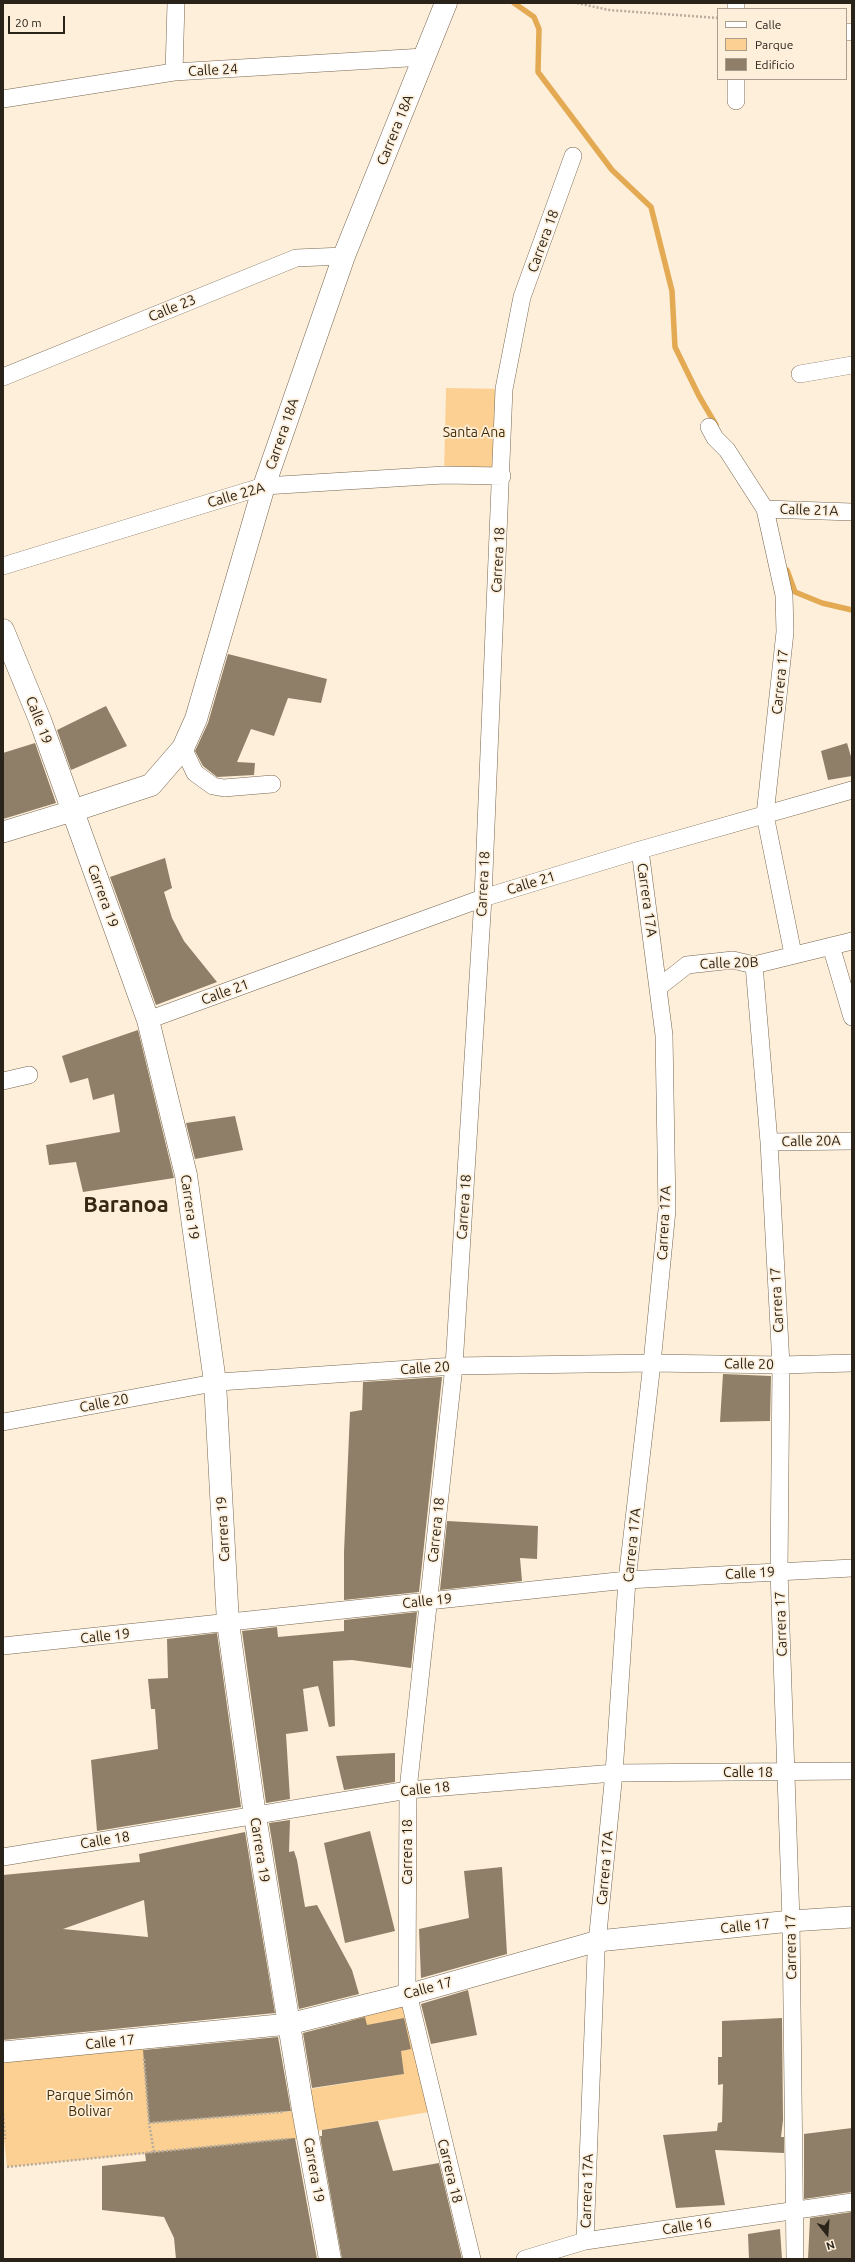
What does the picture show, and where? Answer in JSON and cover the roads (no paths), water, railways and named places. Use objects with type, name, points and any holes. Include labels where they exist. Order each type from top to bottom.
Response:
[{"type":"main road","name":"Carrera 18A","points":[[72,810],[151,785],[182,748],[196,719],[264,486],[344,256],[446,3]]},
{"type":"main road","name":"Calle 19","points":[[3,630],[40,720],[72,810]]},
{"type":"main road","name":"Carrera 19","points":[[72,810],[148,1020],[186,1175],[215,1382],[228,1623],[255,1816],[330,2259]]},
{"type":"street","points":[[174,72],[176,3]]},
{"type":"street","name":"Calle 24","points":[[3,99],[174,72],[424,57]]},
{"type":"street","points":[[736,80],[736,101]]},
{"type":"street","name":"Carrera 18","points":[[472,2259],[408,1994],[408,1790],[454,1366],[483,898],[502,476],[504,389],[522,297],[573,156]]},
{"type":"street","name":"Calle 23","points":[[3,377],[296,258],[344,256]]},
{"type":"street","points":[[800,374],[852,366]]},
{"type":"street","name":"Carrera 17","points":[[709,427],[715,438],[727,450],[765,509],[784,594],[785,632],[765,815],[793,954]]},
{"type":"street","name":"Calle 22A","points":[[3,566],[264,486],[444,475],[502,476]]},
{"type":"street","name":"Calle 21A","points":[[765,509],[852,512]]},
{"type":"street","points":[[182,748],[195,773],[213,786],[224,788],[272,784]]},
{"type":"street","name":"Calle 21","points":[[148,1020],[483,898],[640,850],[852,790]]},
{"type":"street","points":[[3,832],[72,810]]},
{"type":"street","name":"Carrera 17A","points":[[585,2241],[598,1941],[614,1773],[628,1580],[667,1210],[664,1035],[640,850]]},
{"type":"street","name":"Calle 20B","points":[[658,988],[687,965],[733,960],[754,965],[793,954],[852,941]]},
{"type":"street","points":[[831,946],[852,1017]]},
{"type":"street","name":"Carrera 17","points":[[754,965],[769,1142],[781,1365],[779,1571],[791,1921],[795,2259]]},
{"type":"street","points":[[3,1081],[29,1075]]},
{"type":"street","name":"Calle 20A","points":[[769,1142],[852,1141]]},
{"type":"street","name":"Calle 20","points":[[3,1422],[215,1382],[454,1366],[652,1363],[781,1365],[852,1363]]},
{"type":"street","name":"Calle 19","points":[[3,1646],[628,1580],[852,1568]]},
{"type":"street","name":"Calle 18","points":[[3,1857],[408,1790],[614,1773],[852,1771]]},
{"type":"street","name":"Calle 17","points":[[3,2052],[289,2024],[408,1994],[598,1941],[791,1921],[852,1917]]},
{"type":"street","name":"Calle 16","points":[[525,2259],[585,2241],[852,2202]]},
{"type":"waterway","points":[[514,3],[534,17],[539,29],[538,72],[612,170],[651,207],[672,291],[675,347],[699,396],[716,425]]},
{"type":"waterway","points":[[787,570],[795,592],[822,603],[852,610]]},
{"type":"district","name":"Baranoa","points":[[126,1205]]},
{"type":"park label","name":"Santa Ana","points":[[474,432]]},
{"type":"park label","name":"Parque Simón Bolivar","points":[[90,2104]]}]
